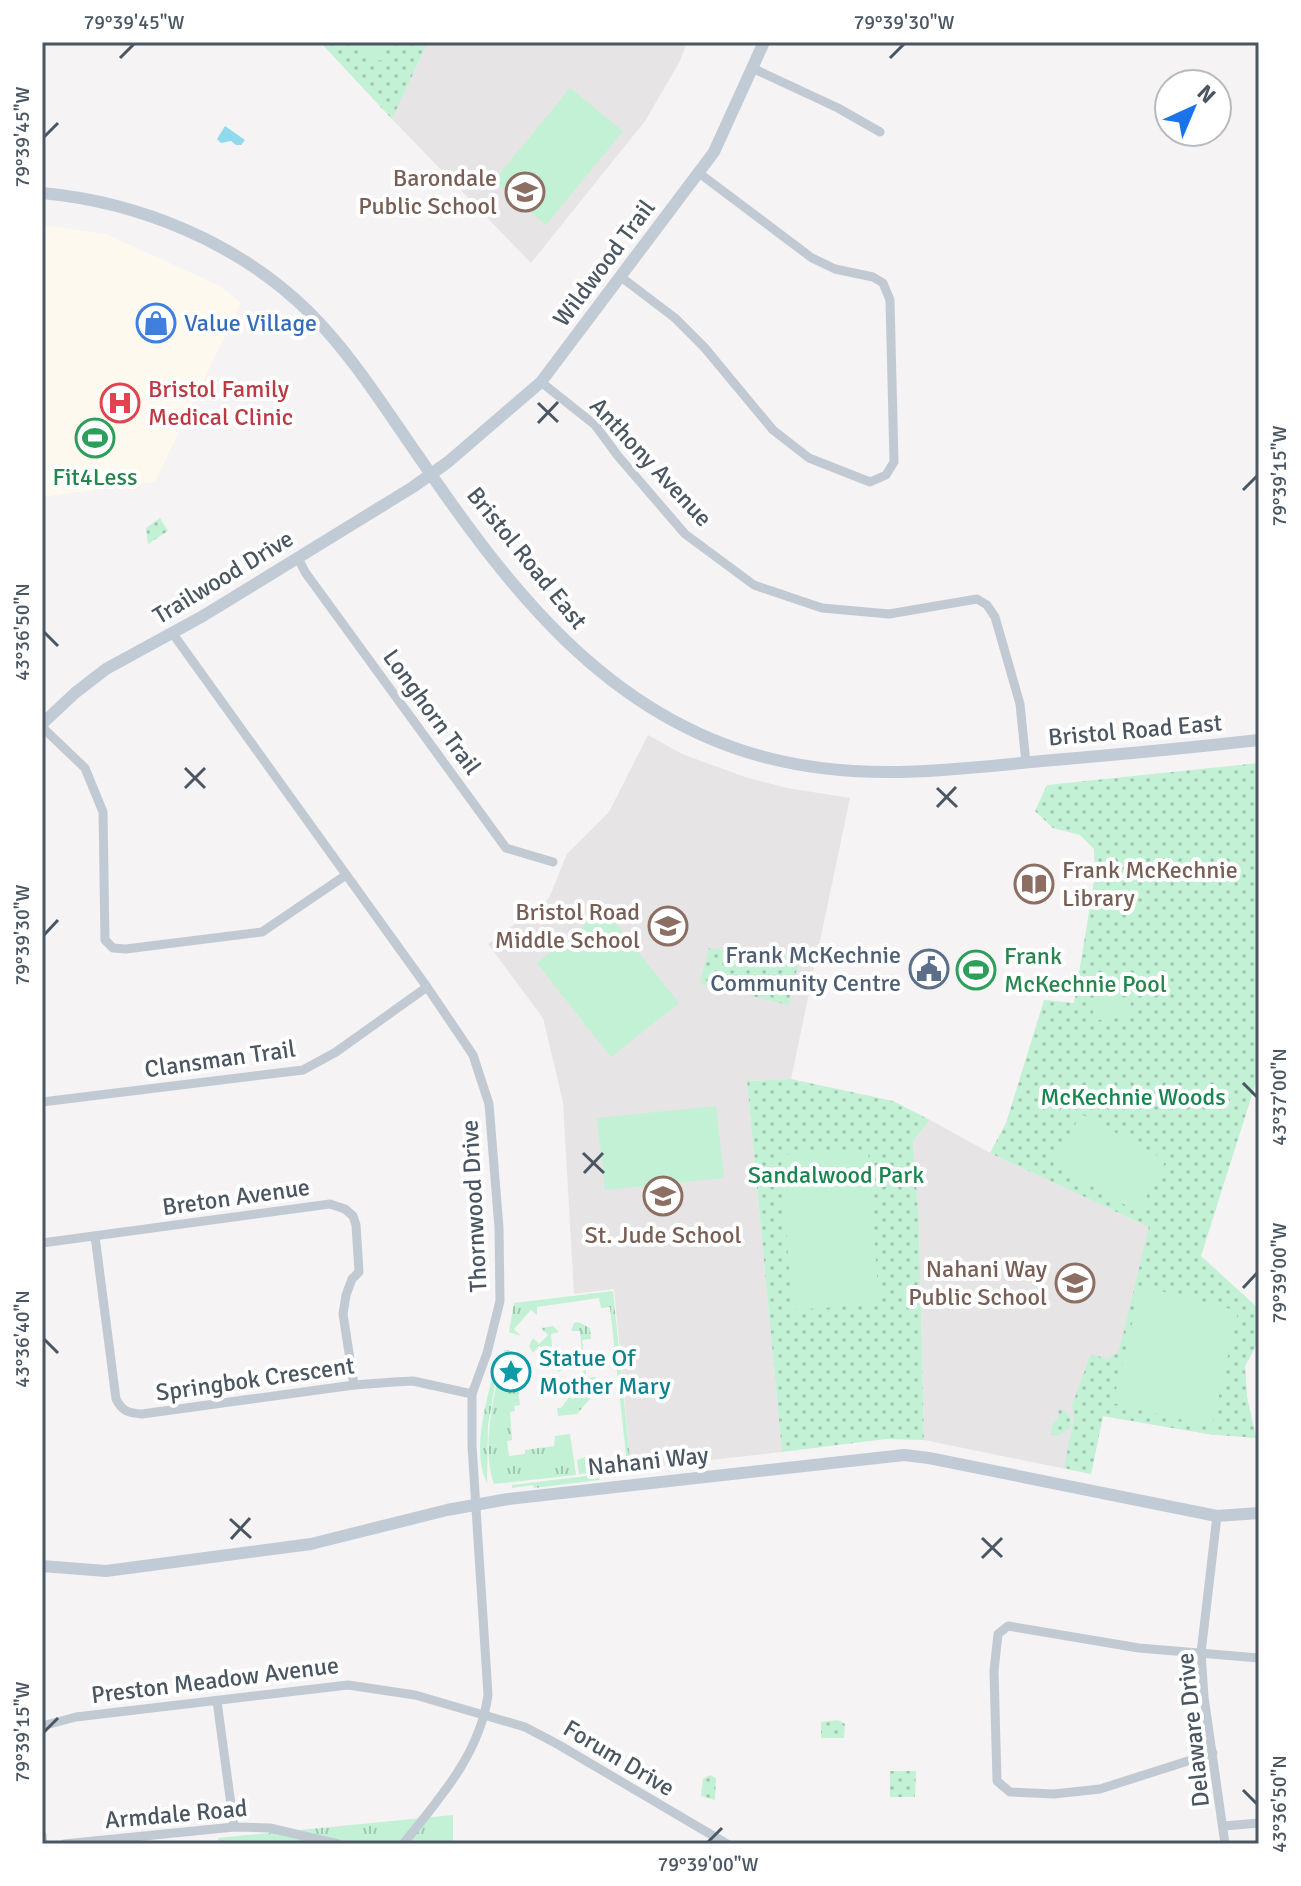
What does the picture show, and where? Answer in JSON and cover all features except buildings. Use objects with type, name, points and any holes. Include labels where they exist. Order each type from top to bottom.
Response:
[{"type":"street","name":"Wildwood Trail","points":[[431,473],[541,382],[714,152],[764,42]]},
{"type":"street","points":[[752,68],[838,108],[880,132]]},
{"type":"street","points":[[621,277],[675,318],[704,347],[773,430],[809,458],[870,482],[886,475],[894,462],[890,300],[887,289],[873,277],[835,269],[812,258],[699,173]]},
{"type":"street","name":"Bristol Road East","points":[[42,193],[112,205],[183,228],[216,245],[286,292],[329,334],[506,574],[567,644],[597,671],[631,695],[704,735],[764,757],[838,771],[912,773],[1259,740]]},
{"type":"street","name":"Anthony Avenue","points":[[541,382],[595,425],[685,534],[754,585],[836,610],[889,614],[977,599],[987,605],[995,617],[1020,704],[1026,763]]},
{"type":"street","name":"Trailwood Drive","points":[[42,726],[75,693],[106,669],[173,634],[431,473]]},
{"type":"street","name":"Longhorn Trail","points":[[298,558],[314,585],[506,848],[553,862]]},
{"type":"street","name":"Thornwood Drive","points":[[173,634],[473,1055],[489,1104],[499,1228],[500,1301],[487,1353],[472,1394],[472,1446],[488,1666],[485,1716],[472,1750],[403,1844]]},
{"type":"street","points":[[42,726],[85,768],[103,812],[105,940],[113,948],[262,932],[346,875]]},
{"type":"street","name":"Clansman Trail","points":[[42,1102],[303,1070],[336,1052],[427,987]]},
{"type":"street","name":"Breton Avenue","points":[[42,1243],[330,1204],[345,1209],[353,1216],[356,1225],[360,1264],[346,1295],[343,1314],[354,1385]]},
{"type":"street","name":"Springbok Crescent","points":[[95,1236],[116,1399],[121,1408],[129,1413],[142,1414],[354,1385],[413,1381],[472,1394]]},
{"type":"street","name":"Nahani Way","points":[[42,1566],[106,1571],[311,1544],[476,1505],[904,1455],[1217,1516],[1259,1513]]},
{"type":"street","name":"Delaware Drive","points":[[1217,1516],[1201,1653],[1204,1697],[1225,1844]]},
{"type":"street","points":[[1213,1753],[1100,1789],[1054,1794],[1010,1792],[997,1781],[995,1647],[998,1634],[1008,1626],[1139,1648],[1259,1658]]},
{"type":"street","name":"Preston Meadow Avenue","points":[[42,1726],[76,1717],[358,1685],[415,1695],[485,1716]]},
{"type":"street","points":[[217,1701],[234,1827]]},
{"type":"street","name":"Forum Drive","points":[[485,1716],[525,1727],[727,1844]]},
{"type":"street","points":[[1224,1826],[1259,1823]]},
{"type":"street","name":"Armdale Road","points":[[64,1844],[234,1827],[270,1828],[338,1844]]},
{"type":"street","points":[[42,1835],[43,1844]]},
{"type":"shaded area","name":"Barondale Public School","points":[[428,42],[687,42],[680,61],[645,121],[531,263],[392,119]]},
{"type":"shaded area","points":[[42,225],[106,234],[220,286],[241,303],[155,482],[42,497]]},
{"type":"shaded area","points":[[648,735],[682,754],[745,777],[787,788],[850,798],[791,1079],[747,1081],[782,1452],[631,1469],[614,1289],[574,1294],[563,1102],[543,1018],[488,944],[549,898],[567,854],[609,812]]},
{"type":"shaded area","name":"Nahani Way Public School","points":[[930,1120],[990,1153],[1149,1227],[1259,1309],[1259,1340],[1245,1366],[1247,1397],[1256,1438],[1208,1434],[1103,1416],[1091,1474],[924,1440],[919,1223],[913,1141]]},
{"type":"green space","points":[[320,42],[428,42],[392,119]]},
{"type":"green space","points":[[346,42],[389,42],[381,61],[362,54]]},
{"type":"green space","points":[[570,88],[623,131],[546,225],[494,181]]},
{"type":"green space","points":[[160,518],[168,531],[148,544],[146,528]]},
{"type":"green space","name":"McKechnie Woods","points":[[1259,763],[1259,1073],[1201,1256],[1259,1309],[1259,1340],[1245,1366],[1247,1397],[1256,1438],[1208,1434],[1103,1416],[1091,1474],[1064,1468],[1074,1418],[1072,1405],[1091,1354],[1108,1359],[1119,1351],[1149,1227],[990,1153],[1006,1123],[1044,1000],[1074,1003],[1095,876],[1094,849],[1080,835],[1053,828],[1035,811],[1047,785]]},
{"type":"green space","points":[[604,909],[679,1003],[611,1057],[537,963]]},
{"type":"green space","points":[[709,948],[800,957],[788,1005],[700,983]]},
{"type":"green space","points":[[1098,989],[1120,993],[1118,1002],[1131,1004],[1128,1018],[1115,1015],[1113,1023],[1092,1018]]},
{"type":"green space","name":"Sandalwood Park","points":[[791,1079],[893,1101],[930,1120],[913,1141],[919,1223],[924,1440],[886,1439],[782,1452],[747,1081]]},
{"type":"green space","points":[[716,1106],[724,1178],[605,1190],[597,1118]]},
{"type":"green space","points":[[1081,1114],[1166,1160],[1138,1212],[1053,1165]]},
{"type":"green space","points":[[868,1150],[879,1304],[792,1310],[781,1155]]},
{"type":"green space","points":[[1141,1286],[1238,1311],[1212,1427],[1113,1403]]},
{"type":"green space","points":[[613,1291],[631,1469],[620,1470],[618,1456],[626,1455],[610,1307],[601,1308],[599,1298],[537,1307],[537,1315],[531,1310],[514,1329],[521,1336],[509,1332],[514,1303]]},
{"type":"green space","points":[[574,1323],[590,1328],[591,1339],[582,1340],[586,1378],[596,1377],[595,1393],[577,1414],[558,1416],[557,1408],[561,1408],[569,1397],[572,1399],[584,1385],[575,1378],[584,1377],[580,1331],[571,1331]]},
{"type":"green space","points":[[553,1326],[559,1332],[551,1334],[553,1359],[562,1358],[560,1372],[546,1364],[551,1356],[539,1346],[533,1353],[529,1346],[533,1338],[539,1344],[548,1335],[541,1328]]},
{"type":"green space","points":[[504,1350],[509,1350],[505,1356],[509,1360],[505,1377],[514,1379],[523,1376],[529,1380],[517,1382],[520,1405],[514,1406],[515,1411],[510,1412],[512,1440],[507,1441],[509,1456],[554,1446],[555,1436],[570,1434],[576,1475],[494,1484],[490,1469],[489,1435]]},
{"type":"green space","points":[[496,1361],[499,1362],[488,1425],[487,1483],[480,1454],[481,1438]]},
{"type":"green space","points":[[1058,1409],[1071,1418],[1070,1428],[1058,1436],[1051,1434],[1053,1423],[1059,1418]]},
{"type":"green space","points":[[588,1456],[604,1472],[579,1474],[577,1460]]},
{"type":"green space","points":[[603,1474],[599,1480],[512,1488],[512,1485]]},
{"type":"green space","points":[[838,1720],[845,1724],[844,1738],[821,1738],[821,1722]]},
{"type":"green space","points":[[890,1771],[916,1771],[915,1797],[890,1797]]},
{"type":"green space","points":[[710,1775],[716,1778],[715,1800],[701,1796],[703,1779]]},
{"type":"green space","points":[[453,1815],[453,1844],[219,1844],[218,1838]]},
{"type":"water","points":[[225,126],[245,140],[241,145],[231,141],[221,143],[217,139]]},
{"type":"place","name":"Barondale Public School","points":[[525,192]]},
{"type":"place","name":"Value Village","points":[[156,323]]},
{"type":"place","name":"Bristol Family Medical Clinic","points":[[120,403]]},
{"type":"place","name":"Fit4Less","points":[[95,438]]},
{"type":"place","name":"Frank McKechnie Library","points":[[1034,884]]},
{"type":"place","name":"Bristol Road Middle School","points":[[668,926]]},
{"type":"place","name":"Frank McKechnie Community Centre","points":[[929,969]]},
{"type":"place","name":"Frank McKechnie Pool","points":[[976,970]]},
{"type":"place","name":"St. Jude School","points":[[663,1196]]},
{"type":"place","name":"Nahani Way Public School","points":[[1075,1283]]},
{"type":"place","name":"Statue Of Mother Mary","points":[[511,1372]]}]
